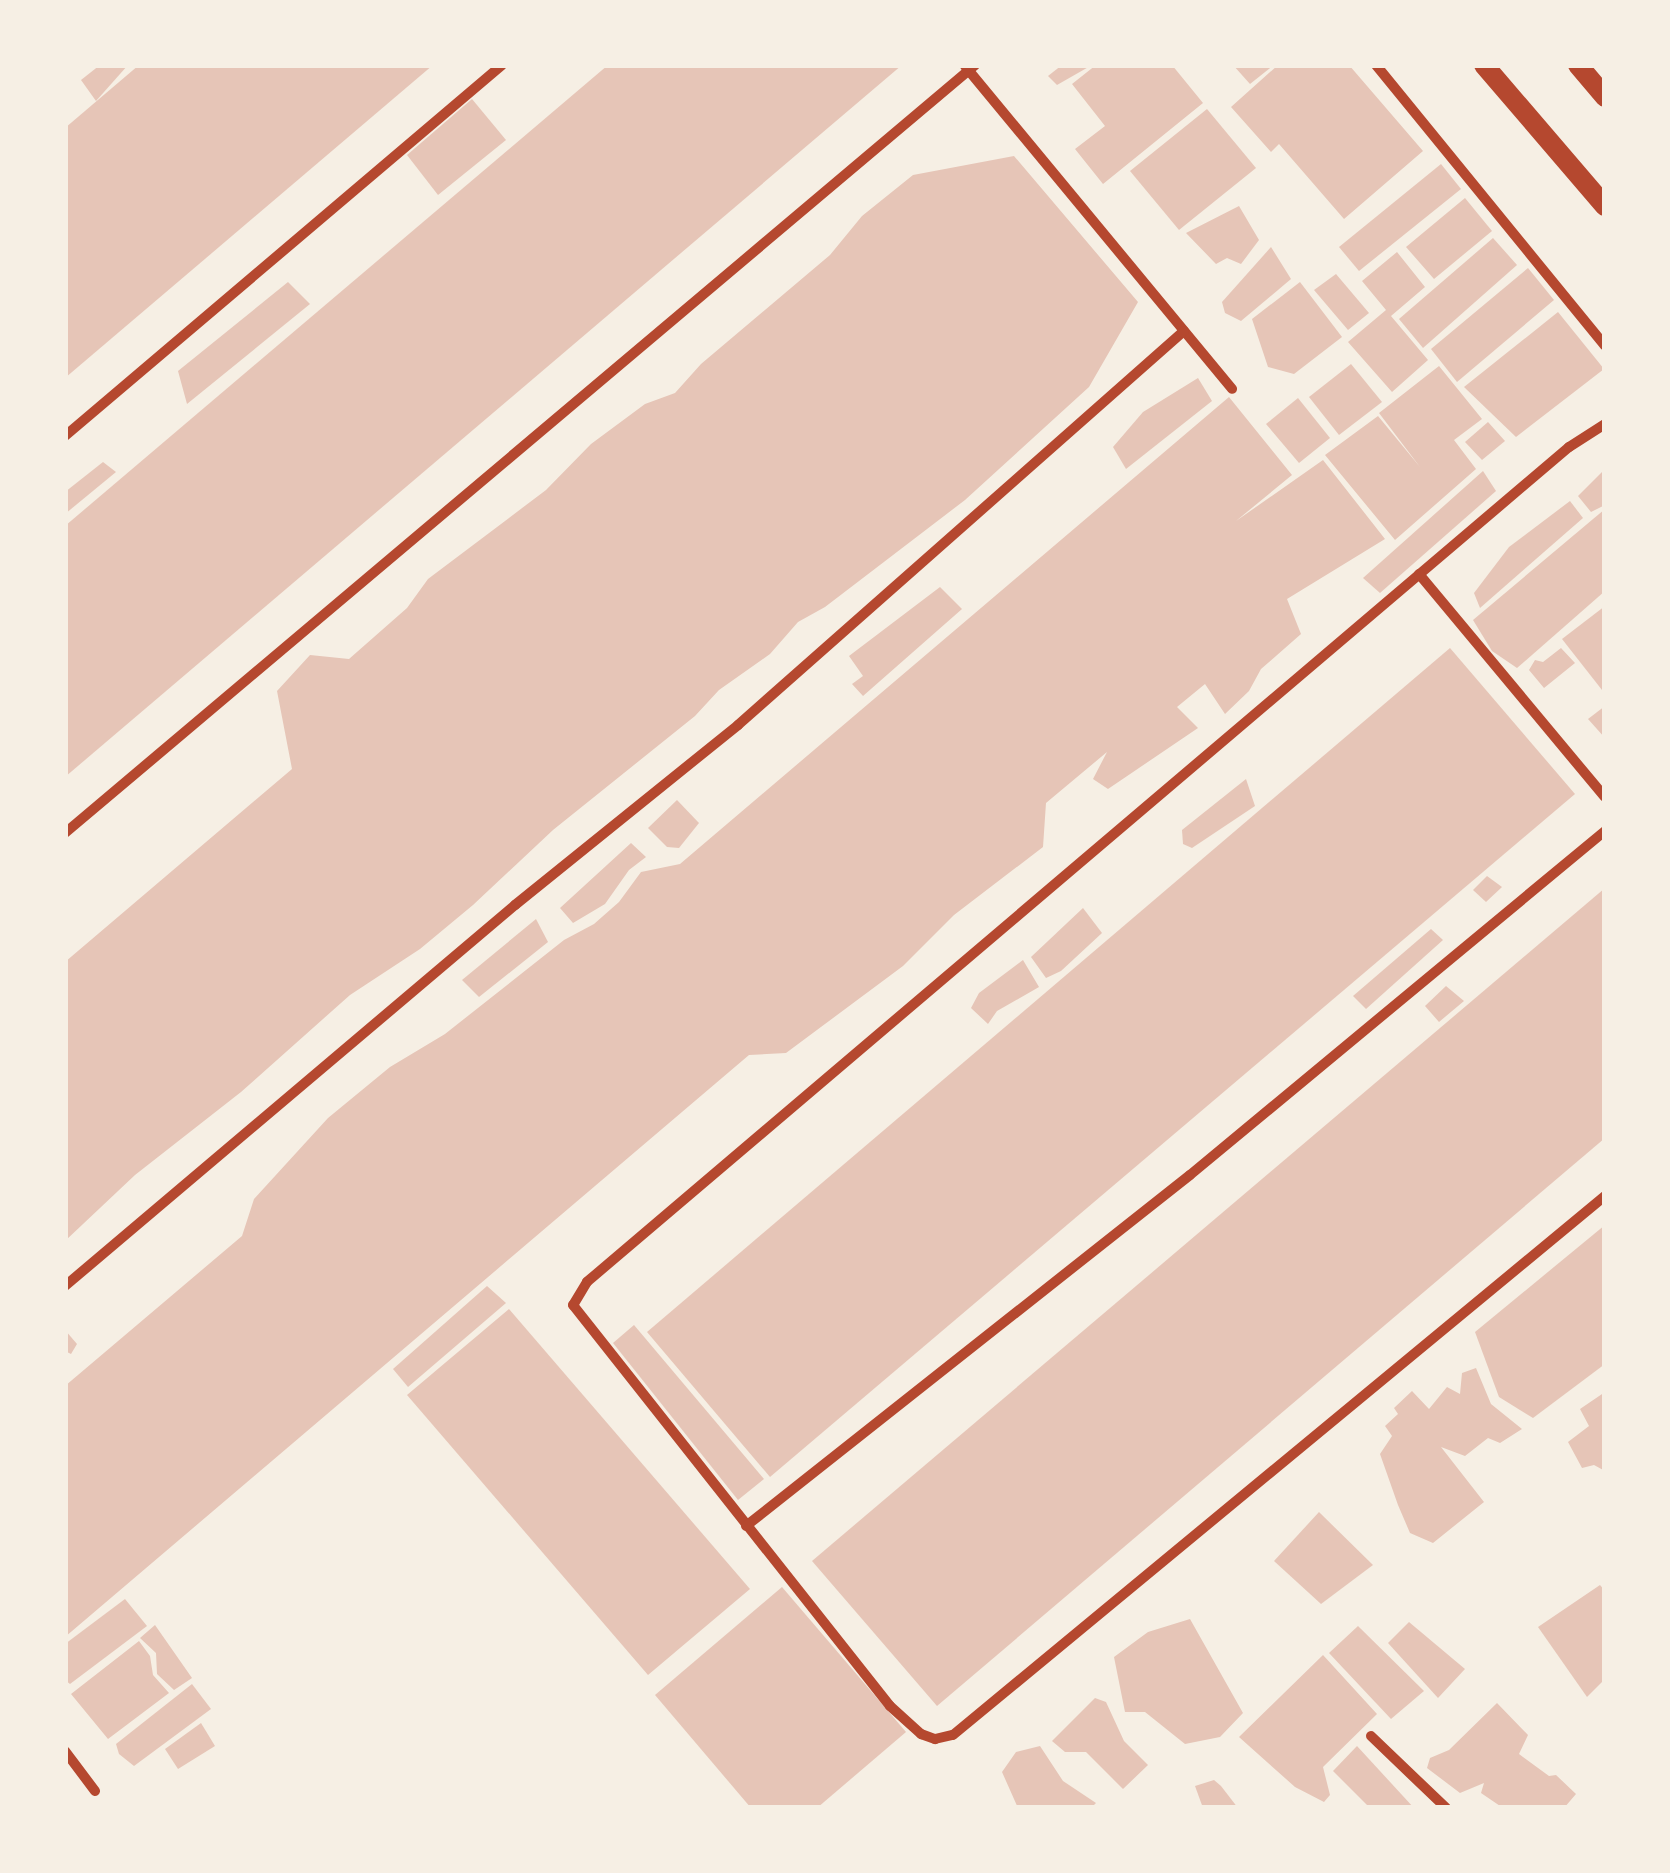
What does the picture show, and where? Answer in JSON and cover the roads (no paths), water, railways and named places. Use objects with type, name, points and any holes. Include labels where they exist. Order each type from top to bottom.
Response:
[{"type":"main road","points":[[1484,65],[1605,206]]},
{"type":"main road","points":[[1578,65],[1605,97]]},
{"type":"street","points":[[65,436],[502,65]]},
{"type":"street","points":[[1376,65],[1605,346]]},
{"type":"street","points":[[65,834],[969,67],[1232,388]]},
{"type":"street","points":[[65,1286],[515,905],[738,725],[1184,332]]},
{"type":"street","points":[[1605,424],[1569,447],[1419,574],[577,1293],[573,1305],[900,1717],[921,1734],[935,1739],[953,1735],[1605,1196]]},
{"type":"street","points":[[1419,574],[1605,797]]},
{"type":"street","points":[[746,1526],[1190,1175],[1605,831]]},
{"type":"street","points":[[1371,1736],[1446,1808]]},
{"type":"street","points":[[65,1752],[95,1791]]}]
